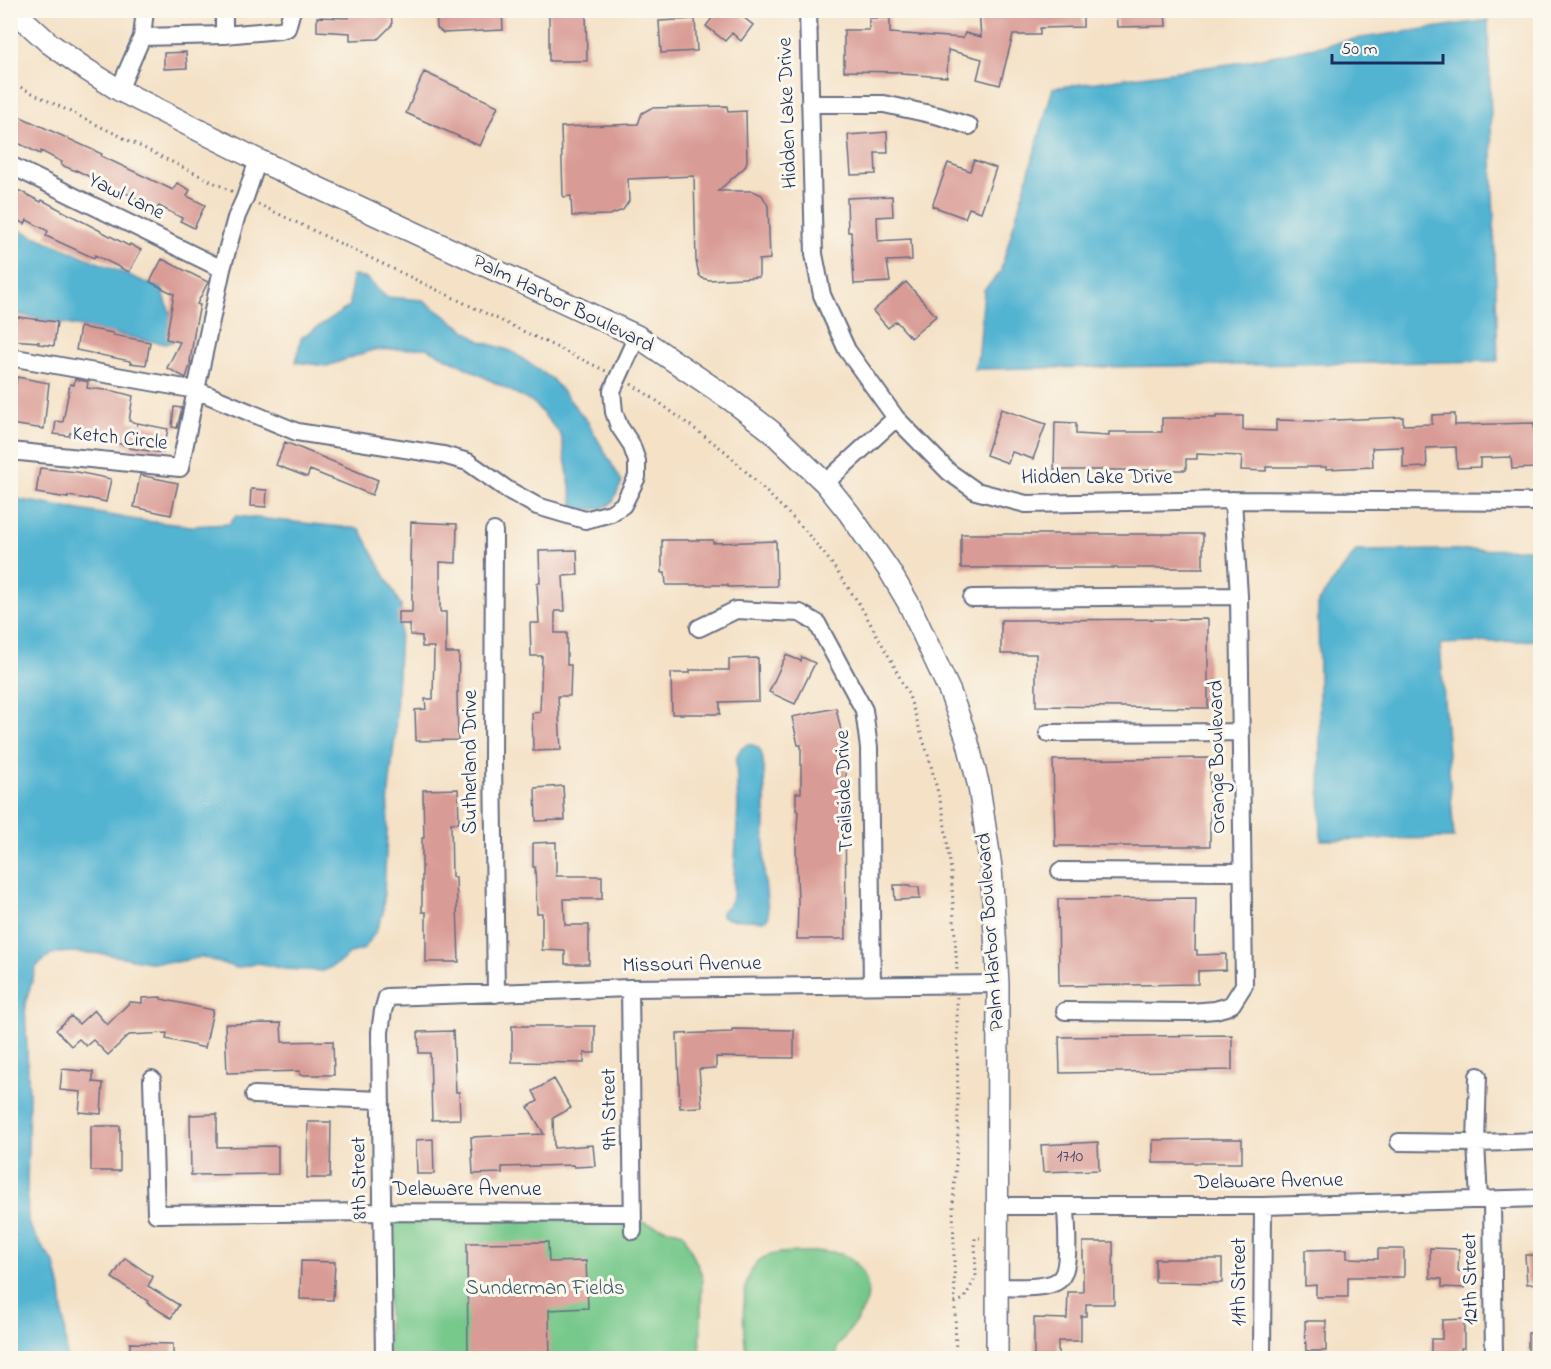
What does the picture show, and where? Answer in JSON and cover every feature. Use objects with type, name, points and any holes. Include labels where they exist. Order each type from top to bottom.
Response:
[{"type":"main road","points":[[13,10],[49,44],[119,90]]},
{"type":"main road","name":"Palm Harbor Boulevard","points":[[119,90],[258,160],[637,336],[771,430],[825,483],[889,570],[909,604],[950,692],[967,739],[979,787],[991,867],[998,984],[997,1359]]},
{"type":"street","points":[[119,90],[142,37],[145,10]]},
{"type":"street","points":[[224,10],[224,35]]},
{"type":"street","points":[[142,37],[224,35],[280,30],[287,28],[292,10]]},
{"type":"street","name":"Hidden Lake Drive","points":[[807,10],[814,254],[822,295],[847,350],[896,418],[949,472],[976,491],[1026,504],[1233,500],[1540,502]]},
{"type":"street","points":[[810,104],[884,104],[939,116],[969,126]]},
{"type":"street","name":"Ketch Circle","points":[[10,451],[180,468],[222,270],[236,219],[258,160]]},
{"type":"street","name":"Yawl Lane","points":[[10,165],[222,270]]},
{"type":"street","points":[[10,357],[196,390],[297,432],[443,455],[468,462],[508,490],[537,506],[585,520],[611,513],[623,505],[637,477],[637,461],[614,412],[612,391],[637,336]]},
{"type":"street","points":[[825,483],[896,418]]},
{"type":"street","name":"Orange Boulevard","points":[[1065,1011],[1191,1012],[1215,1010],[1232,1004],[1244,985],[1239,596],[1233,500]]},
{"type":"street","name":"Sutherland Drive","points":[[494,531],[493,759],[496,994]]},
{"type":"street","points":[[972,598],[1239,596]]},
{"type":"street","name":"Trailside Drive","points":[[699,628],[736,610],[801,613],[817,623],[864,710],[869,748],[872,985]]},
{"type":"street","points":[[1048,733],[1240,732]]},
{"type":"street","points":[[1060,871],[1242,872]]},
{"type":"street","name":"Missouri Avenue","points":[[387,997],[630,988],[998,984]]},
{"type":"street","name":"9th Street","points":[[630,988],[633,1231]]},
{"type":"street","name":"8th Street","points":[[384,1359],[380,1032],[387,997]]},
{"type":"street","name":"12th Street","points":[[1478,1076],[1476,1143],[1486,1200],[1494,1359]]},
{"type":"street","name":"Delaware Avenue","points":[[152,1079],[156,1214],[633,1213]]},
{"type":"street","points":[[254,1095],[381,1100]]},
{"type":"street","points":[[1399,1142],[1540,1141]]},
{"type":"street","name":"Delaware Avenue","points":[[998,1206],[1263,1206],[1540,1198]]},
{"type":"street","points":[[998,1287],[1045,1285],[1057,1282],[1062,1276],[1066,1263],[1066,1206]]},
{"type":"street","name":"11th Street","points":[[1262,1359],[1263,1206]]},
{"type":"path","points":[[10,82],[245,198],[618,376],[653,398],[726,452],[802,527],[830,561],[860,605],[909,696],[943,812],[951,870],[957,984],[958,1134],[953,1203],[956,1359]]},
{"type":"path","points":[[955,1303],[964,1299],[976,1277],[975,1238],[998,1238]]},
{"type":"green space","name":"Sunderman Fields","points":[[630,1219],[683,1233],[702,1275],[700,1358],[388,1358],[389,1221]]},
{"type":"green space","points":[[831,1252],[842,1254],[856,1263],[867,1283],[868,1291],[863,1311],[837,1347],[837,1358],[747,1358],[744,1306],[748,1279],[753,1268],[760,1260],[770,1255]]},
{"type":"water","points":[[1488,20],[1498,361],[974,369],[979,352],[984,290],[1000,273],[1053,88],[1237,63],[1354,39]]},
{"type":"water","points":[[10,226],[162,289],[179,339],[165,344],[11,313]]},
{"type":"water","points":[[352,275],[366,278],[386,297],[423,300],[480,341],[511,351],[552,379],[587,421],[622,482],[613,501],[606,507],[574,508],[561,435],[534,403],[427,348],[373,350],[327,366],[296,362],[301,338],[350,306]]},
{"type":"water","points":[[10,498],[137,520],[191,526],[229,524],[236,516],[360,529],[401,606],[383,913],[376,931],[364,949],[351,953],[324,971],[284,969],[258,963],[237,968],[202,957],[176,962],[149,962],[106,954],[69,952],[51,954],[36,967],[25,1004],[29,1098],[28,1223],[55,1264],[61,1290],[67,1358],[11,1358]]},
{"type":"water","points":[[1540,549],[1540,640],[1440,644],[1454,838],[1321,840],[1318,602],[1356,551]]},
{"type":"water","points":[[748,744],[760,750],[764,771],[764,872],[768,917],[765,921],[728,919],[721,915],[733,896],[738,808],[736,759],[741,749]]},
{"type":"building","points":[[349,10],[391,10],[392,25],[378,39],[350,40],[350,33],[317,31],[317,17],[349,18]]},
{"type":"building","points":[[436,10],[502,10],[503,30],[443,33],[437,28]]},
{"type":"building","points":[[549,10],[586,10],[587,61],[549,61]]},
{"type":"building","points":[[718,10],[734,10],[753,25],[741,41],[732,33],[725,41],[706,26]]},
{"type":"building","points":[[979,10],[1083,10],[1083,27],[1040,28],[1040,35],[1013,35],[1000,85],[977,79],[982,59],[948,50],[947,77],[901,74],[901,72],[844,71],[844,30],[869,30],[869,18],[890,18],[890,33],[963,38],[965,33],[981,37]]},
{"type":"building","points":[[1116,10],[1165,10],[1166,26],[1117,27]]},
{"type":"building","points":[[695,19],[697,51],[661,53],[659,21]]},
{"type":"building","points":[[186,52],[187,68],[164,69],[164,53]]},
{"type":"building","points":[[424,72],[498,106],[480,146],[406,113]]},
{"type":"building","points":[[727,106],[728,112],[746,111],[747,161],[745,167],[718,191],[753,191],[762,195],[768,206],[770,259],[759,260],[759,277],[709,280],[699,275],[696,261],[694,176],[628,179],[629,201],[623,210],[610,215],[572,216],[571,196],[563,197],[561,127],[638,124],[642,113],[651,108]]},
{"type":"building","points":[[10,112],[102,154],[101,156],[173,190],[177,183],[190,190],[187,196],[205,205],[194,228],[180,221],[182,218],[159,206],[157,209],[61,165],[62,162],[41,151],[40,154],[10,139]]},
{"type":"building","points":[[887,132],[888,153],[875,153],[876,174],[851,175],[848,135]]},
{"type":"building","points":[[974,160],[996,168],[981,212],[969,208],[965,218],[932,206],[948,163],[970,171]]},
{"type":"building","points":[[10,186],[141,250],[129,272],[95,255],[94,258],[46,236],[48,231],[27,220],[25,224],[10,217]]},
{"type":"building","points":[[892,196],[893,216],[877,217],[878,241],[911,239],[912,260],[887,261],[890,282],[854,284],[847,198]]},
{"type":"building","points":[[162,259],[208,282],[197,304],[200,305],[191,362],[186,378],[167,368],[180,342],[166,339],[174,294],[150,282]]},
{"type":"building","points":[[906,282],[936,316],[911,338],[896,321],[888,328],[873,311]]},
{"type":"building","points":[[10,316],[57,322],[54,346],[38,344],[39,342],[10,340]]},
{"type":"building","points":[[80,327],[150,342],[146,365],[76,350]]},
{"type":"building","points":[[17,377],[49,383],[44,429],[10,424],[10,403],[12,403]]},
{"type":"building","points":[[75,379],[88,382],[87,388],[133,396],[129,421],[137,423],[137,426],[138,423],[168,429],[163,453],[129,448],[129,446],[70,433],[69,436],[54,434],[56,421],[63,422],[70,384],[74,385]]},
{"type":"building","points":[[174,407],[182,408],[177,428],[172,427]]},
{"type":"building","points":[[1001,409],[1046,424],[1033,459],[1012,452],[1008,463],[986,455]]},
{"type":"building","points":[[1455,414],[1455,425],[1534,423],[1535,468],[1512,469],[1511,457],[1480,458],[1480,467],[1457,468],[1456,447],[1426,448],[1427,467],[1403,468],[1403,447],[1372,448],[1373,467],[1326,469],[1326,467],[1266,467],[1266,471],[1241,470],[1242,456],[1197,454],[1197,459],[1186,459],[1186,470],[1054,470],[1055,422],[1076,423],[1076,434],[1109,436],[1109,432],[1162,432],[1162,418],[1243,416],[1243,430],[1276,431],[1276,420],[1314,421],[1403,417],[1403,425],[1432,424],[1432,415]]},
{"type":"building","points":[[285,442],[378,480],[372,495],[310,470],[307,477],[276,465]]},
{"type":"building","points":[[40,468],[111,479],[106,502],[36,493]]},
{"type":"building","points":[[140,475],[178,483],[171,515],[134,507]]},
{"type":"building","points":[[251,489],[267,490],[266,507],[250,506]]},
{"type":"building","points":[[411,522],[457,524],[456,563],[440,562],[440,612],[446,612],[446,653],[459,653],[458,740],[416,741],[415,710],[426,709],[425,699],[433,699],[434,647],[422,647],[422,636],[410,635],[410,624],[398,624],[398,612],[412,612]]},
{"type":"building","points":[[961,534],[1203,534],[1203,568],[961,568]]},
{"type":"building","points":[[662,540],[713,540],[713,543],[776,541],[777,586],[666,585],[665,573],[662,573]]},
{"type":"building","points":[[577,550],[578,575],[563,576],[565,611],[555,611],[555,633],[567,633],[567,665],[571,665],[570,696],[558,696],[561,750],[533,751],[532,713],[540,712],[542,656],[531,656],[530,623],[539,623],[537,583],[540,583],[539,551]]},
{"type":"building","points":[[1208,619],[1208,708],[1036,706],[1036,654],[1001,654],[1001,620]]},
{"type":"building","points":[[786,655],[801,661],[802,657],[815,663],[795,704],[769,692]]},
{"type":"building","points":[[758,658],[759,701],[720,702],[720,714],[672,714],[671,673],[690,673],[690,670],[729,670],[729,659]]},
{"type":"building","points":[[836,708],[846,753],[846,939],[797,939],[798,810],[796,810],[796,793],[801,793],[801,745],[798,745],[792,717]]},
{"type":"building","points":[[1210,758],[1210,846],[1055,846],[1053,760]]},
{"type":"building","points":[[563,786],[565,820],[536,821],[535,788]]},
{"type":"building","points":[[458,789],[459,823],[451,823],[452,877],[456,877],[459,962],[426,962],[426,912],[422,912],[423,790]]},
{"type":"building","points":[[556,842],[556,876],[602,876],[602,899],[564,899],[565,925],[589,925],[589,964],[565,964],[565,951],[542,950],[542,913],[537,913],[533,843]]},
{"type":"building","points":[[894,885],[919,887],[920,899],[895,900]]},
{"type":"building","points":[[1196,898],[1195,950],[1197,950],[1197,955],[1226,954],[1226,970],[1198,971],[1198,984],[1059,986],[1058,899]]},
{"type":"building","points":[[161,997],[161,999],[213,1010],[205,1048],[166,1039],[167,1033],[129,1035],[108,1055],[93,1040],[86,1046],[79,1039],[71,1046],[56,1030],[71,1016],[79,1024],[94,1010],[107,1025],[130,1002],[142,1003],[142,998]]},
{"type":"building","points":[[281,1023],[282,1042],[333,1041],[334,1075],[300,1075],[300,1071],[227,1073],[225,1024]]},
{"type":"building","points":[[512,1026],[595,1026],[595,1053],[584,1053],[584,1063],[512,1062]]},
{"type":"building","points":[[732,1029],[794,1030],[794,1058],[716,1057],[716,1068],[699,1069],[702,1107],[680,1108],[677,1034],[732,1032]]},
{"type":"building","points":[[453,1031],[456,1092],[459,1092],[460,1119],[432,1120],[430,1053],[419,1053],[418,1032]]},
{"type":"building","points":[[1232,1035],[1232,1070],[1060,1073],[1059,1037]]},
{"type":"building","points":[[62,1069],[93,1072],[93,1082],[103,1083],[101,1114],[79,1112],[81,1092],[60,1090]]},
{"type":"building","points":[[554,1079],[571,1108],[553,1118],[554,1148],[593,1145],[595,1166],[502,1167],[502,1173],[473,1174],[471,1137],[544,1134],[528,1107],[538,1101],[533,1091]]},
{"type":"building","points":[[217,1114],[217,1147],[278,1146],[278,1174],[191,1175],[190,1115]]},
{"type":"building","points":[[308,1122],[331,1122],[330,1178],[307,1178]]},
{"type":"building","points":[[91,1126],[120,1126],[120,1171],[91,1171]]},
{"type":"building","points":[[433,1139],[434,1174],[417,1174],[416,1140]]},
{"type":"building","points":[[1242,1139],[1242,1163],[1153,1163],[1153,1140]]},
{"type":"building","points":[[1098,1142],[1099,1170],[1043,1172],[1041,1145]]},
{"type":"building","points":[[548,1242],[549,1262],[586,1261],[588,1308],[549,1310],[550,1359],[468,1359],[467,1243]]},
{"type":"building","points":[[1083,1242],[1113,1242],[1114,1304],[1086,1304],[1086,1316],[1081,1316],[1081,1341],[1058,1341],[1058,1359],[1034,1359],[1034,1318],[1067,1319],[1068,1292],[1083,1292]]},
{"type":"building","points":[[1430,1248],[1459,1249],[1458,1271],[1466,1272],[1465,1288],[1442,1287],[1442,1279],[1430,1278]]},
{"type":"building","points":[[1347,1249],[1347,1258],[1378,1259],[1378,1249],[1404,1249],[1404,1277],[1348,1277],[1348,1297],[1316,1297],[1316,1285],[1305,1286],[1305,1250]]},
{"type":"building","points":[[1525,1255],[1540,1255],[1540,1283],[1527,1284]]},
{"type":"building","points":[[125,1258],[153,1277],[148,1286],[179,1305],[171,1318],[112,1278]]},
{"type":"building","points":[[1155,1259],[1222,1259],[1222,1283],[1155,1282]]},
{"type":"building","points":[[301,1261],[335,1262],[333,1300],[300,1299]]},
{"type":"building","points":[[1464,1319],[1464,1348],[1461,1348],[1461,1359],[1431,1359],[1431,1339],[1442,1339],[1442,1320]]},
{"type":"building","points":[[1305,1321],[1326,1321],[1326,1351],[1306,1351]]},
{"type":"building","points":[[1528,1333],[1540,1333],[1540,1353],[1528,1353]]},
{"type":"building","points":[[130,1343],[173,1344],[173,1359],[130,1359]]}]
